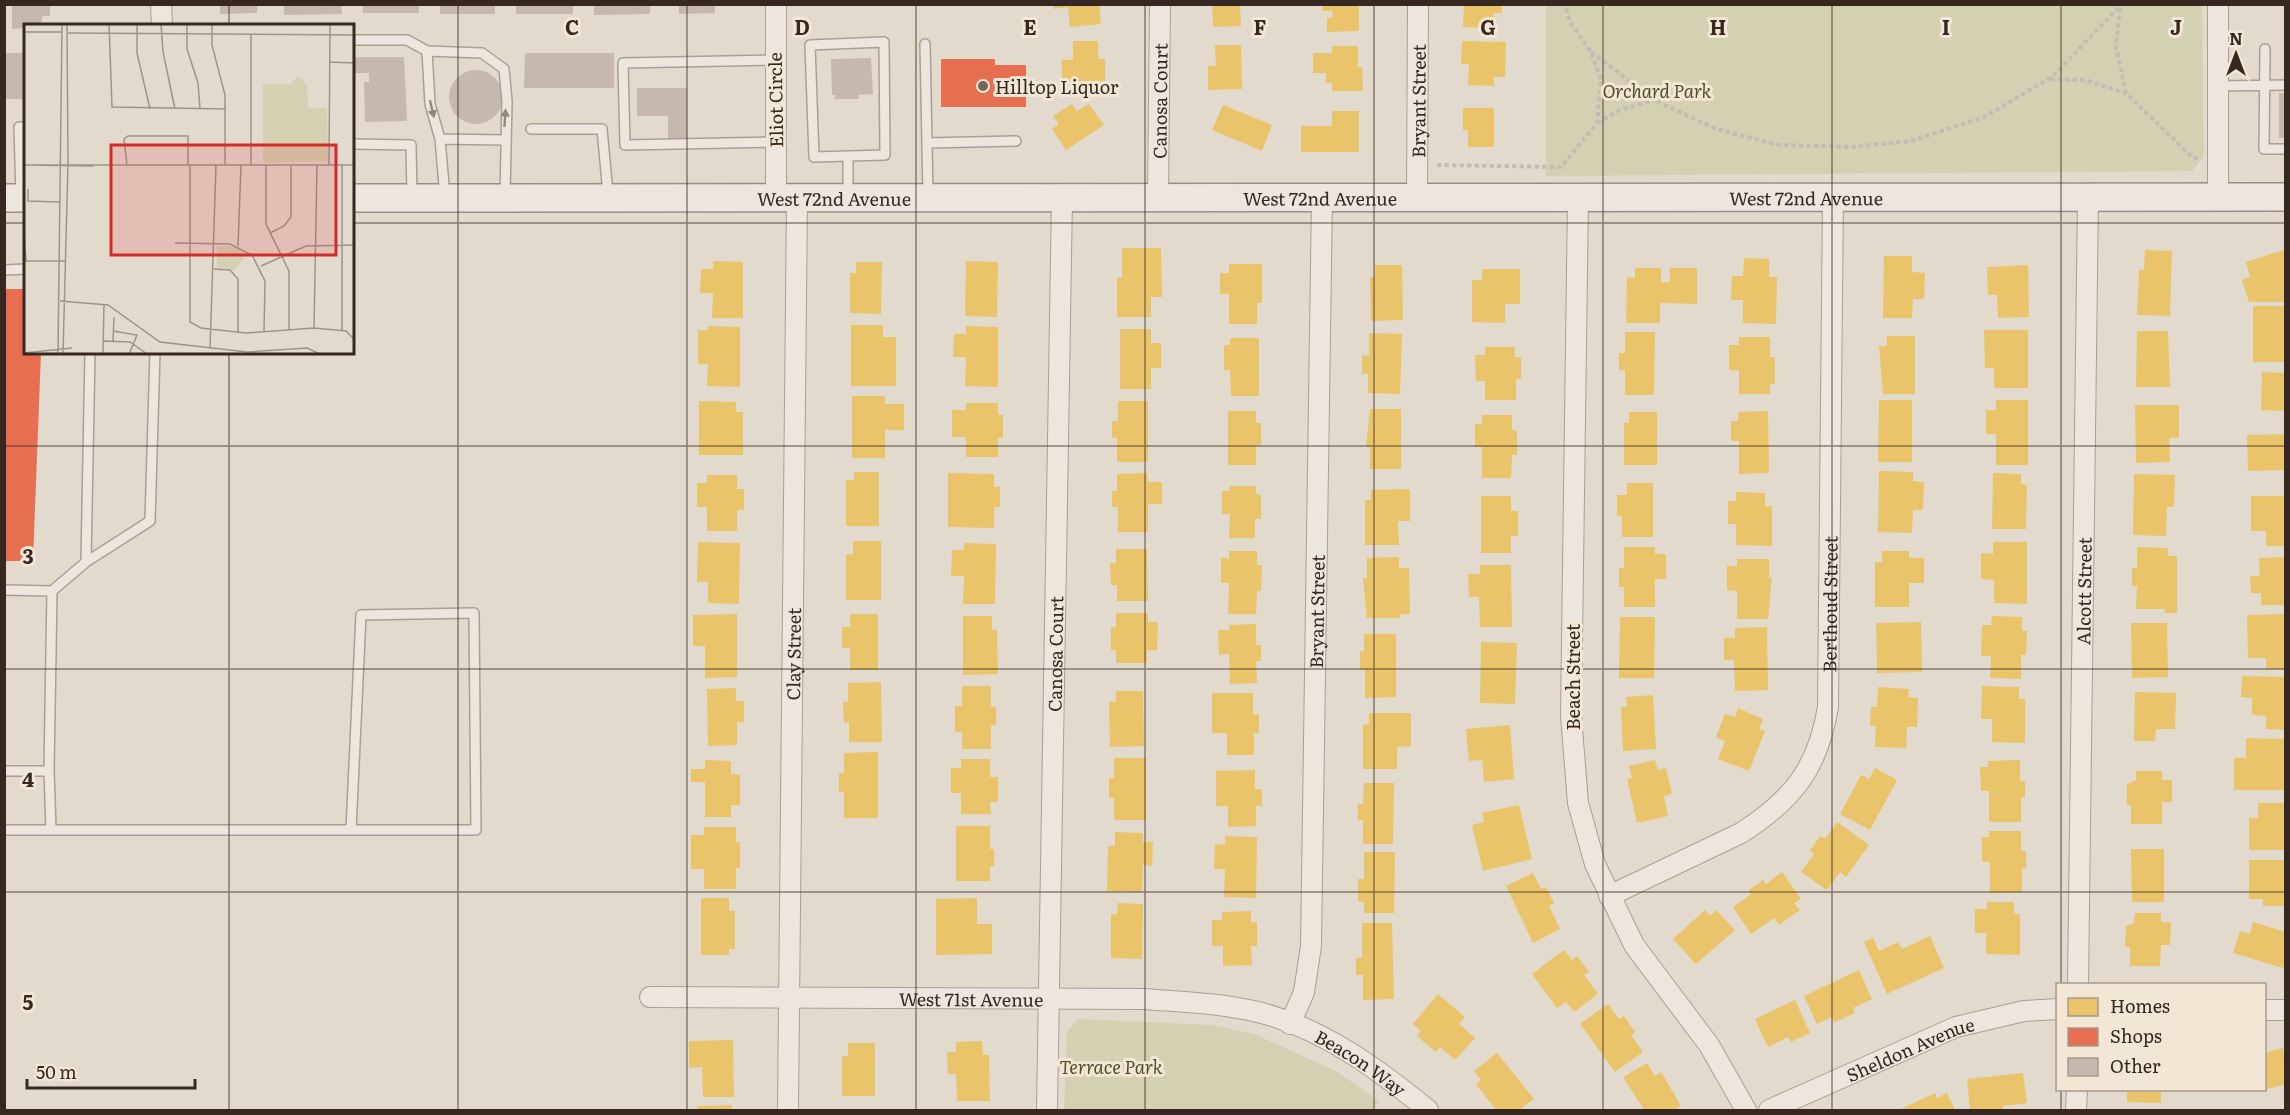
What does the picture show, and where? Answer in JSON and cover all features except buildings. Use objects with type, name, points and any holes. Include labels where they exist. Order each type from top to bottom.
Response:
[{"type":"main road","name":"West 72nd Avenue","points":[[354,198],[2286,197]]},
{"type":"street","points":[[161,4],[162,24]]},
{"type":"street","name":"Eliot Circle","points":[[776,4],[774,60],[776,142],[787,197]]},
{"type":"street","name":"Canosa Court","points":[[1158,197],[1160,4]]},
{"type":"street","name":"Bryant Street","points":[[1417,197],[1418,4]]},
{"type":"street","points":[[2218,4],[2218,197]]},
{"type":"street","name":"Clay Street","points":[[787,197],[790,998],[788,1110]]},
{"type":"street","name":"Canosa Court","points":[[1047,1110],[1062,197]]},
{"type":"street","name":"Bryant Street","points":[[1290,1024],[1304,992],[1312,935],[1322,197]]},
{"type":"street","name":"Beach Street","points":[[1578,197],[1572,727],[1578,803],[1595,864],[1634,945],[1656,978],[1709,1045],[1746,1110]]},
{"type":"street","name":"Berthoud Street","points":[[1610,896],[1741,833],[1761,821],[1799,785],[1824,733],[1828,707],[1833,197]]},
{"type":"street","name":"Alcott Street","points":[[2078,983],[2088,197]]},
{"type":"street","name":"West 71st Avenue","points":[[650,997],[1144,999],[1212,1003],[1259,1013],[1290,1024]]},
{"type":"street","name":"Sheldon Avenue","points":[[1769,1110],[1956,1027],[2024,1011],[2056,1009]]},
{"type":"street","points":[[2266,1010],[2286,1010]]},
{"type":"street","name":"Beacon Way","points":[[1290,1024],[1352,1054],[1428,1110]]},
{"type":"street","points":[[2076,1091],[2076,1110]]},
{"type":"lane","points":[[354,40],[407,40],[427,51],[482,52],[504,69],[507,101],[505,197]]},
{"type":"lane","points":[[884,42],[885,155],[848,157],[814,157],[810,45],[884,42]]},
{"type":"lane","points":[[925,44],[928,198]]},
{"type":"lane","points":[[2265,49],[2264,149],[2286,149]]},
{"type":"lane","points":[[427,51],[430,104],[440,140],[445,197]]},
{"type":"lane","points":[[774,60],[623,63],[624,134],[625,145],[776,142]]},
{"type":"lane","points":[[2218,87],[2286,85]]},
{"type":"lane","points":[[17,198],[19,127],[24,127]]},
{"type":"lane","points":[[531,129],[602,129],[609,197]]},
{"type":"lane","points":[[440,140],[505,140]]},
{"type":"lane","points":[[927,143],[1016,141]]},
{"type":"lane","points":[[354,144],[411,145],[412,197]]},
{"type":"lane","points":[[848,157],[848,198]]},
{"type":"lane","points":[[4,270],[24,269]]},
{"type":"lane","points":[[86,562],[90,354]]},
{"type":"lane","points":[[4,590],[52,591],[86,562],[150,521],[155,354]]},
{"type":"lane","points":[[51,829],[49,771],[52,591]]},
{"type":"lane","points":[[4,830],[51,829],[351,830],[476,830],[474,613],[361,615],[351,830]]},
{"type":"lane","points":[[4,771],[49,771]]},
{"type":"path","points":[[1565,4],[1570,22],[1591,52],[1600,80],[1597,123]]},
{"type":"path","points":[[1591,52],[1654,100],[1716,129],[1779,145],[1852,147],[1911,141],[1984,117],[2048,79],[2121,6]]},
{"type":"path","points":[[2121,6],[2116,47],[2126,93]]},
{"type":"path","points":[[2048,79],[2085,80],[2126,93],[2193,158],[2218,158]]},
{"type":"path","points":[[1417,165],[1561,167],[1597,123],[1620,110],[1654,100]]},
{"type":"green space","name":"Orchard Park","points":[[1546,5],[2202,5],[2204,156],[2192,171],[1546,176]]},
{"type":"green space","name":"Terrace Park","points":[[1078,1019],[1212,1025],[1254,1034],[1336,1071],[1379,1101],[1372,1110],[1064,1110],[1067,1032]]},
{"type":"place","name":"Hilltop Liquor","points":[[983,86]]}]
